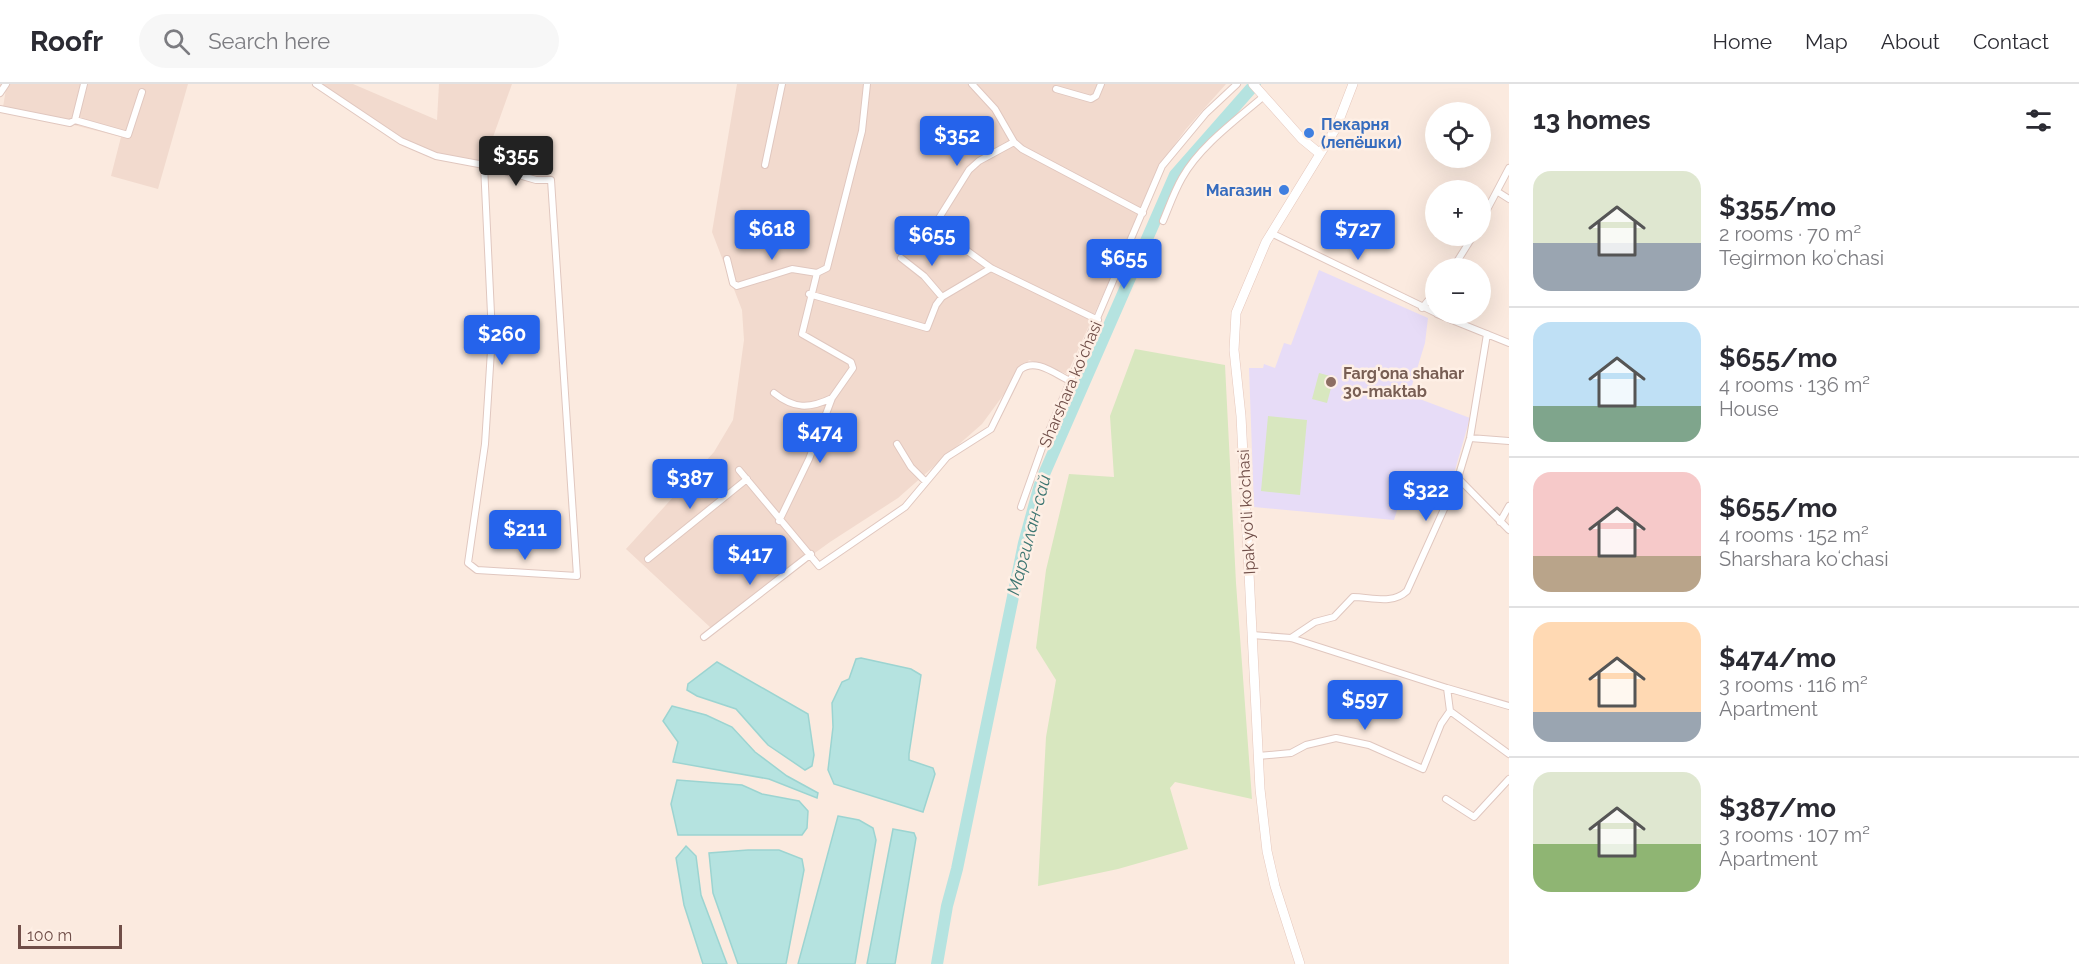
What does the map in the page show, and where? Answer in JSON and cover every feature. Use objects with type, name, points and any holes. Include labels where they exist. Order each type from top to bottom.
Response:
[{"type":"main road","name":"Ipak yo'li ko'chasi","points":[[1300,964],[1282,915],[1267,851],[1258,756],[1241,416],[1234,350],[1236,313],[1255,264],[1271,233],[1336,128],[1353,84]]},
{"type":"main road","points":[[1254,85],[1302,139],[1319,153]]},
{"type":"street","points":[[0,93],[6,84]]},
{"type":"street","points":[[75,120],[84,84]]},
{"type":"street","points":[[316,84],[401,141],[436,156],[484,165],[536,180],[551,180],[577,576],[477,570],[468,563],[485,444],[492,335],[484,165]]},
{"type":"street","points":[[765,165],[782,84]]},
{"type":"street","points":[[727,259],[733,283],[737,286],[792,269],[816,273],[826,268],[862,131],[867,84]]},
{"type":"street","points":[[972,84],[995,109],[1014,142],[1143,213]]},
{"type":"street","points":[[1056,89],[1091,99],[1096,96],[1101,84]]},
{"type":"street","name":"Sharshara koʻchasi","points":[[1021,507],[1070,381],[1162,166],[1206,113],[1238,84]]},
{"type":"street","points":[[0,109],[70,123],[75,120],[129,135],[142,92]]},
{"type":"street","points":[[1163,221],[1190,167],[1216,138],[1264,96]]},
{"type":"street","points":[[933,226],[969,170],[979,161],[1014,142]]},
{"type":"street","points":[[1491,204],[1509,168]]},
{"type":"street","points":[[1498,192],[1509,199]]},
{"type":"street","points":[[1271,233],[1425,309]]},
{"type":"street","points":[[966,250],[991,267],[1098,320]]},
{"type":"street","points":[[901,258],[924,276],[942,297]]},
{"type":"street","points":[[809,294],[866,309],[922,328],[929,326],[936,305],[942,297],[991,267]]},
{"type":"street","points":[[779,521],[809,459],[832,398],[853,368],[851,362],[802,334],[809,294],[816,273]]},
{"type":"street","points":[[1422,308],[1425,304]]},
{"type":"street","points":[[1463,324],[1509,343]]},
{"type":"street","points":[[1291,638],[1315,622],[1334,617],[1353,597],[1387,600],[1400,598],[1407,591],[1458,478],[1470,438],[1487,334]]},
{"type":"street","points":[[739,470],[779,521],[811,554],[819,566],[905,507],[947,457],[991,429],[1020,370],[1025,365],[1038,365],[1070,381]]},
{"type":"street","points":[[774,393],[786,402],[804,407],[817,406],[832,398]]},
{"type":"street","points":[[1470,438],[1509,441]]},
{"type":"street","points":[[897,444],[911,467],[926,482]]},
{"type":"street","points":[[1458,478],[1509,531]]},
{"type":"street","points":[[648,559],[747,479]]},
{"type":"street","points":[[1500,522],[1509,506]]},
{"type":"street","points":[[704,637],[811,554]]},
{"type":"street","points":[[1252,635],[1291,638],[1509,706]]},
{"type":"street","points":[[1258,756],[1291,753],[1336,738],[1369,745],[1423,769],[1441,724],[1450,711],[1447,688]]},
{"type":"street","points":[[1450,711],[1509,754]]},
{"type":"street","points":[[1446,799],[1474,817],[1509,779]]},
{"type":"shaded area","points":[[0,84],[188,84],[158,189],[111,176],[121,137],[3,107],[6,89],[0,87]]},
{"type":"shaded area","points":[[313,84],[353,84],[437,120],[439,84],[512,84],[483,165],[436,157],[401,142]]},
{"type":"shaded area","points":[[737,84],[1226,84],[1186,129],[1159,166],[1131,247],[1106,288],[1067,374],[1029,360],[982,424],[898,498],[830,542],[711,628],[626,549],[714,452],[733,420],[744,340],[742,310],[712,232]]},
{"type":"shaded area","name":"Farg'ona shahar 30-maktab","points":[[1319,270],[1425,317],[1425,324],[1427,324],[1425,343],[1409,395],[1470,418],[1447,498],[1405,485],[1394,520],[1254,507],[1249,368],[1263,368],[1264,364],[1275,368],[1284,343],[1291,345]]},
{"type":"green space","points":[[1135,349],[1225,365],[1236,583],[1252,799],[1175,782],[1170,788],[1188,849],[1118,869],[1038,886],[1046,737],[1056,680],[1036,648],[1046,570],[1069,474],[1114,477],[1110,416]]},
{"type":"green space","points":[[1319,373],[1334,377],[1327,403],[1312,399]]},
{"type":"green space","points":[[1268,416],[1307,420],[1300,495],[1261,491]]},
{"type":"water","points":[[861,658],[911,669],[921,675],[909,760],[933,768],[935,774],[923,812],[834,784],[828,770],[833,727],[832,703],[842,682],[849,679],[856,659]]},
{"type":"water","points":[[717,662],[808,714],[814,755],[812,766],[805,770],[768,745],[736,709],[697,696],[687,690],[688,684]]},
{"type":"water","points":[[672,706],[706,715],[732,727],[755,752],[787,776],[818,793],[817,798],[769,779],[673,762],[678,742],[663,721]]},
{"type":"water","points":[[677,780],[742,785],[762,794],[799,801],[808,811],[807,828],[802,835],[678,835],[671,804]]},
{"type":"water","points":[[838,816],[859,820],[873,828],[876,840],[855,964],[798,964]]},
{"type":"water","points":[[893,829],[914,833],[916,838],[895,964],[867,964]]},
{"type":"water","points":[[686,846],[696,856],[701,895],[727,964],[703,964],[684,905],[676,858]]},
{"type":"water","points":[[779,850],[802,859],[804,870],[786,964],[738,964],[713,893],[709,853]]},
{"type":"waterway","name":"Маргилан-сай","points":[[937,964],[947,906],[957,869],[1024,543],[1041,481],[1175,175],[1255,84]]},
{"type":"place","name":"Пекарня (лепёшки)","points":[[1309,133]]},
{"type":"place","name":"Магазин","points":[[1284,190]]},
{"type":"place","name":"Farg'ona shahar 30-maktab","points":[[1331,382]]}]
